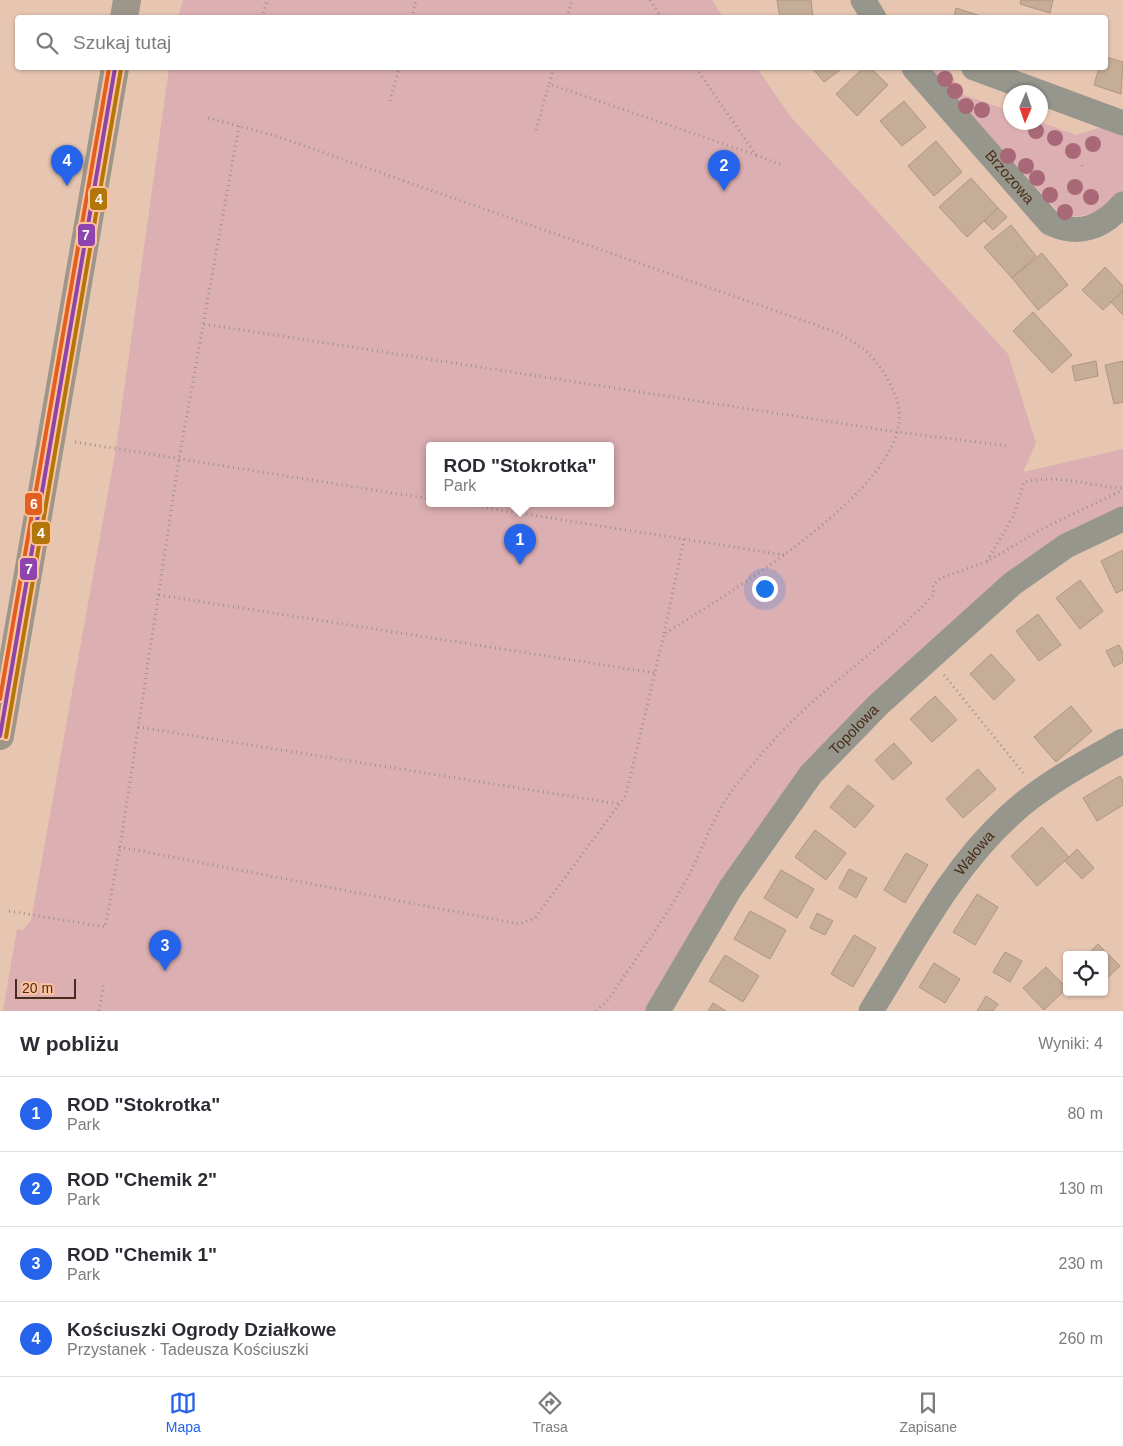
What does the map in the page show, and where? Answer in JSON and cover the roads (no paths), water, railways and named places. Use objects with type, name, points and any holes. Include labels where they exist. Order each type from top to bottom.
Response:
[{"type":"main road","points":[[124,15],[127,0]]},
{"type":"main road","points":[[0,736],[115,70]]},
{"type":"street","points":[[863,0],[872,15]]},
{"type":"street","name":"Brzozowa","points":[[916,70],[1050,223],[1064,229],[1090,229],[1104,222],[1123,204]]},
{"type":"street","points":[[979,70],[1123,123]]},
{"type":"street","name":"Topolowa","points":[[658,1011],[730,889],[811,774],[878,706],[1012,584],[1066,546],[1123,519]]},
{"type":"street","name":"Wałowa","points":[[871,1011],[954,876],[983,841],[1010,814],[1040,792],[1123,741]]},
{"type":"place","name":"Kościuszki Ogrody Działkowe","points":[[67,186]]},
{"type":"place","name":"ROD \"Chemik 2\"","points":[[724,191]]},
{"type":"place","name":"ROD \"Stokrotka\"","points":[[520,565]]},
{"type":"place","name":"ROD \"Chemik 1\"","points":[[165,971]]}]
